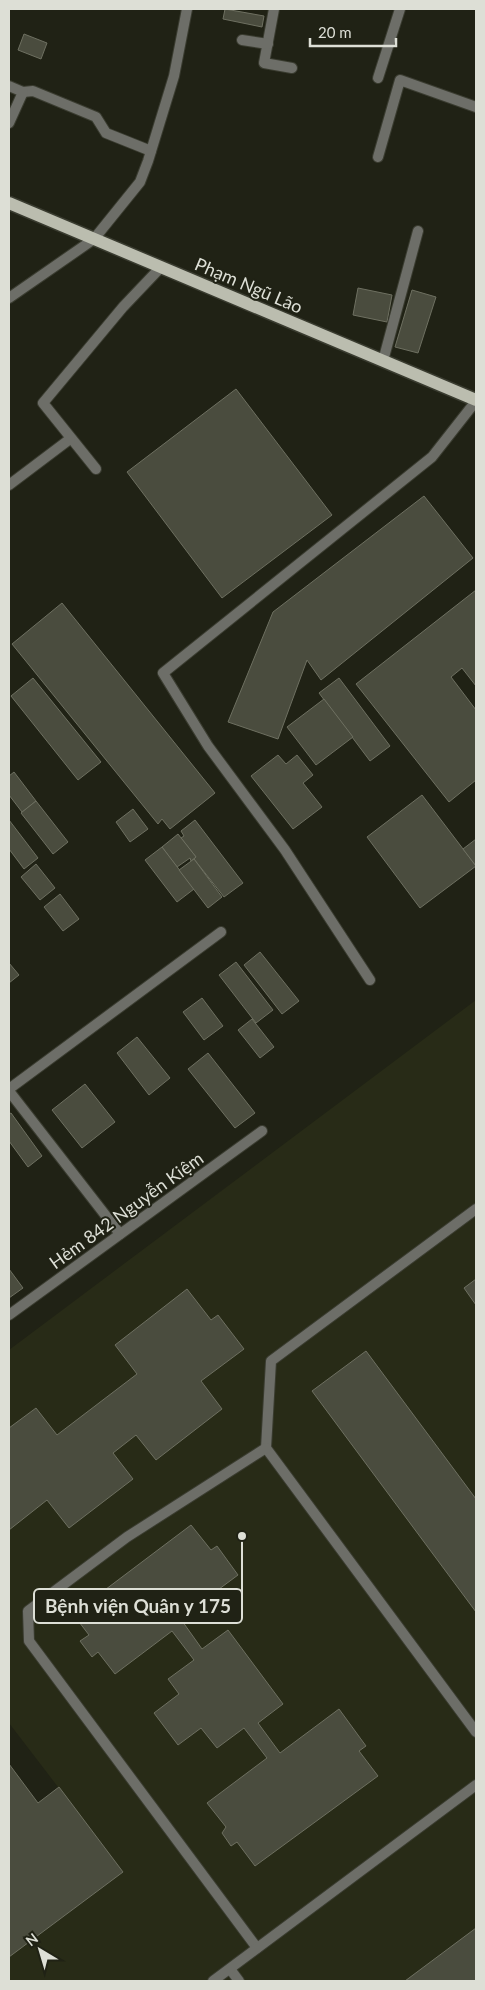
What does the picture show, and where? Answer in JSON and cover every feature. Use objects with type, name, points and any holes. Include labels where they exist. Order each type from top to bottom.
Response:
[{"type":"main road","name":"Phạm Ngũ Lão","points":[[9,203],[476,400]]},
{"type":"street","points":[[9,298],[94,239],[140,182],[174,76],[187,9]]},
{"type":"street","points":[[274,9],[264,63],[292,68]]},
{"type":"street","points":[[378,78],[400,9]]},
{"type":"street","points":[[242,40],[268,44]]},
{"type":"street","points":[[378,158],[400,80],[476,107]]},
{"type":"street","points":[[9,86],[23,92],[33,92],[96,117],[106,132],[151,151]]},
{"type":"street","points":[[9,123],[23,92]]},
{"type":"street","points":[[382,361],[418,232]]},
{"type":"street","points":[[96,469],[43,403],[123,306],[161,267]]},
{"type":"street","points":[[370,980],[285,850],[208,746],[163,673],[432,457],[476,400]]},
{"type":"street","points":[[9,485],[70,439]]},
{"type":"street","points":[[120,1234],[9,1090],[221,932]]},
{"type":"street","name":"Hẻm 842 Nguyễn Kiệm","points":[[9,1315],[262,1131]]},
{"type":"street","points":[[476,1209],[271,1361],[266,1448],[476,1732]]},
{"type":"street","points":[[256,1948],[29,1641],[28,1611],[127,1537],[266,1448]]},
{"type":"street","points":[[212,1981],[476,1785]]},
{"type":"street","points":[[230,1969],[239,1981]]},
{"type":"shaded area","points":[[476,1000],[476,1981],[9,1981],[9,1957],[123,1872],[9,1723],[9,1350]]},
{"type":"building","points":[[225,9],[264,16],[262,27],[223,19]]},
{"type":"building","points":[[24,34],[47,43],[41,59],[18,50]]},
{"type":"building","points":[[358,288],[392,295],[387,322],[353,315]]},
{"type":"building","points":[[412,290],[436,297],[418,353],[395,347]]},
{"type":"building","points":[[236,389],[332,515],[222,598],[127,472]]},
{"type":"building","points":[[424,496],[473,558],[321,680],[307,660],[278,739],[228,722],[273,612]]},
{"type":"building","points":[[476,590],[476,686],[462,668],[451,677],[476,710],[476,780],[449,802],[356,684]]},
{"type":"building","points":[[62,603],[215,793],[170,829],[162,819],[158,824],[12,644]]},
{"type":"building","points":[[33,678],[101,762],[78,780],[11,696]]},
{"type":"building","points":[[339,678],[390,746],[370,761],[319,693]]},
{"type":"building","points":[[324,699],[353,737],[316,765],[287,727]]},
{"type":"building","points":[[278,755],[286,764],[297,755],[313,775],[303,783],[322,807],[293,829],[251,776]]},
{"type":"building","points":[[14,772],[36,801],[22,812],[9,795],[9,776]]},
{"type":"building","points":[[422,795],[476,866],[420,908],[367,837]]},
{"type":"building","points":[[36,801],[68,842],[53,854],[21,813]]},
{"type":"building","points":[[133,809],[148,829],[130,842],[116,822]]},
{"type":"building","points":[[9,820],[38,858],[24,869],[9,849]]},
{"type":"building","points":[[195,820],[243,883],[224,897],[194,859],[196,857],[181,838],[184,836],[181,831]]},
{"type":"building","points":[[178,834],[196,857],[191,861],[190,858],[177,867],[162,847]]},
{"type":"building","points":[[476,839],[476,866],[463,849]]},
{"type":"building","points":[[162,847],[194,889],[177,902],[145,860]]},
{"type":"building","points":[[194,859],[222,897],[208,908],[179,870]]},
{"type":"building","points":[[36,864],[55,888],[40,900],[21,877]]},
{"type":"building","points":[[60,894],[79,919],[63,931],[44,907]]},
{"type":"building","points":[[260,952],[299,1001],[282,1014],[244,965]]},
{"type":"building","points":[[236,962],[273,1010],[256,1023],[219,975]]},
{"type":"building","points":[[9,963],[19,975],[9,983]]},
{"type":"building","points":[[202,998],[223,1026],[204,1040],[183,1012]]},
{"type":"building","points":[[252,1019],[274,1047],[260,1058],[238,1030]]},
{"type":"building","points":[[137,1037],[170,1078],[149,1095],[117,1053]]},
{"type":"building","points":[[208,1053],[255,1113],[235,1128],[188,1069]]},
{"type":"building","points":[[85,1084],[115,1122],[82,1148],[52,1110]]},
{"type":"building","points":[[11,1113],[42,1156],[28,1167],[9,1141],[9,1114]]},
{"type":"building","points":[[9,1269],[23,1288],[9,1298]]},
{"type":"building","points":[[476,1279],[476,1305],[464,1288]]},
{"type":"building","points":[[187,1289],[211,1320],[218,1315],[244,1349],[201,1381],[222,1409],[156,1460],[136,1435],[113,1453],[133,1479],[69,1528],[47,1500],[9,1530],[9,1428],[36,1408],[57,1435],[137,1374],[115,1345]]},
{"type":"building","points":[[366,1351],[476,1499],[476,1612],[312,1391]]},
{"type":"building","points":[[191,1525],[211,1550],[217,1546],[238,1575],[180,1618],[202,1649],[228,1630],[283,1704],[258,1723],[280,1753],[339,1709],[366,1746],[359,1751],[378,1776],[255,1866],[237,1842],[231,1846],[222,1833],[226,1827],[207,1803],[267,1758],[244,1728],[217,1748],[201,1728],[178,1745],[154,1713],[179,1694],[168,1679],[194,1660],[172,1631],[115,1674],[98,1652],[92,1657],[80,1641],[89,1635],[73,1614]]},
{"type":"building","points":[[9,1764],[38,1803],[59,1787],[123,1872],[9,1957]]},
{"type":"building","points":[[476,1928],[476,1981],[405,1981]]},
{"type":"place","name":"Bệnh viện Quân y 175","points":[[242,1536]]}]
